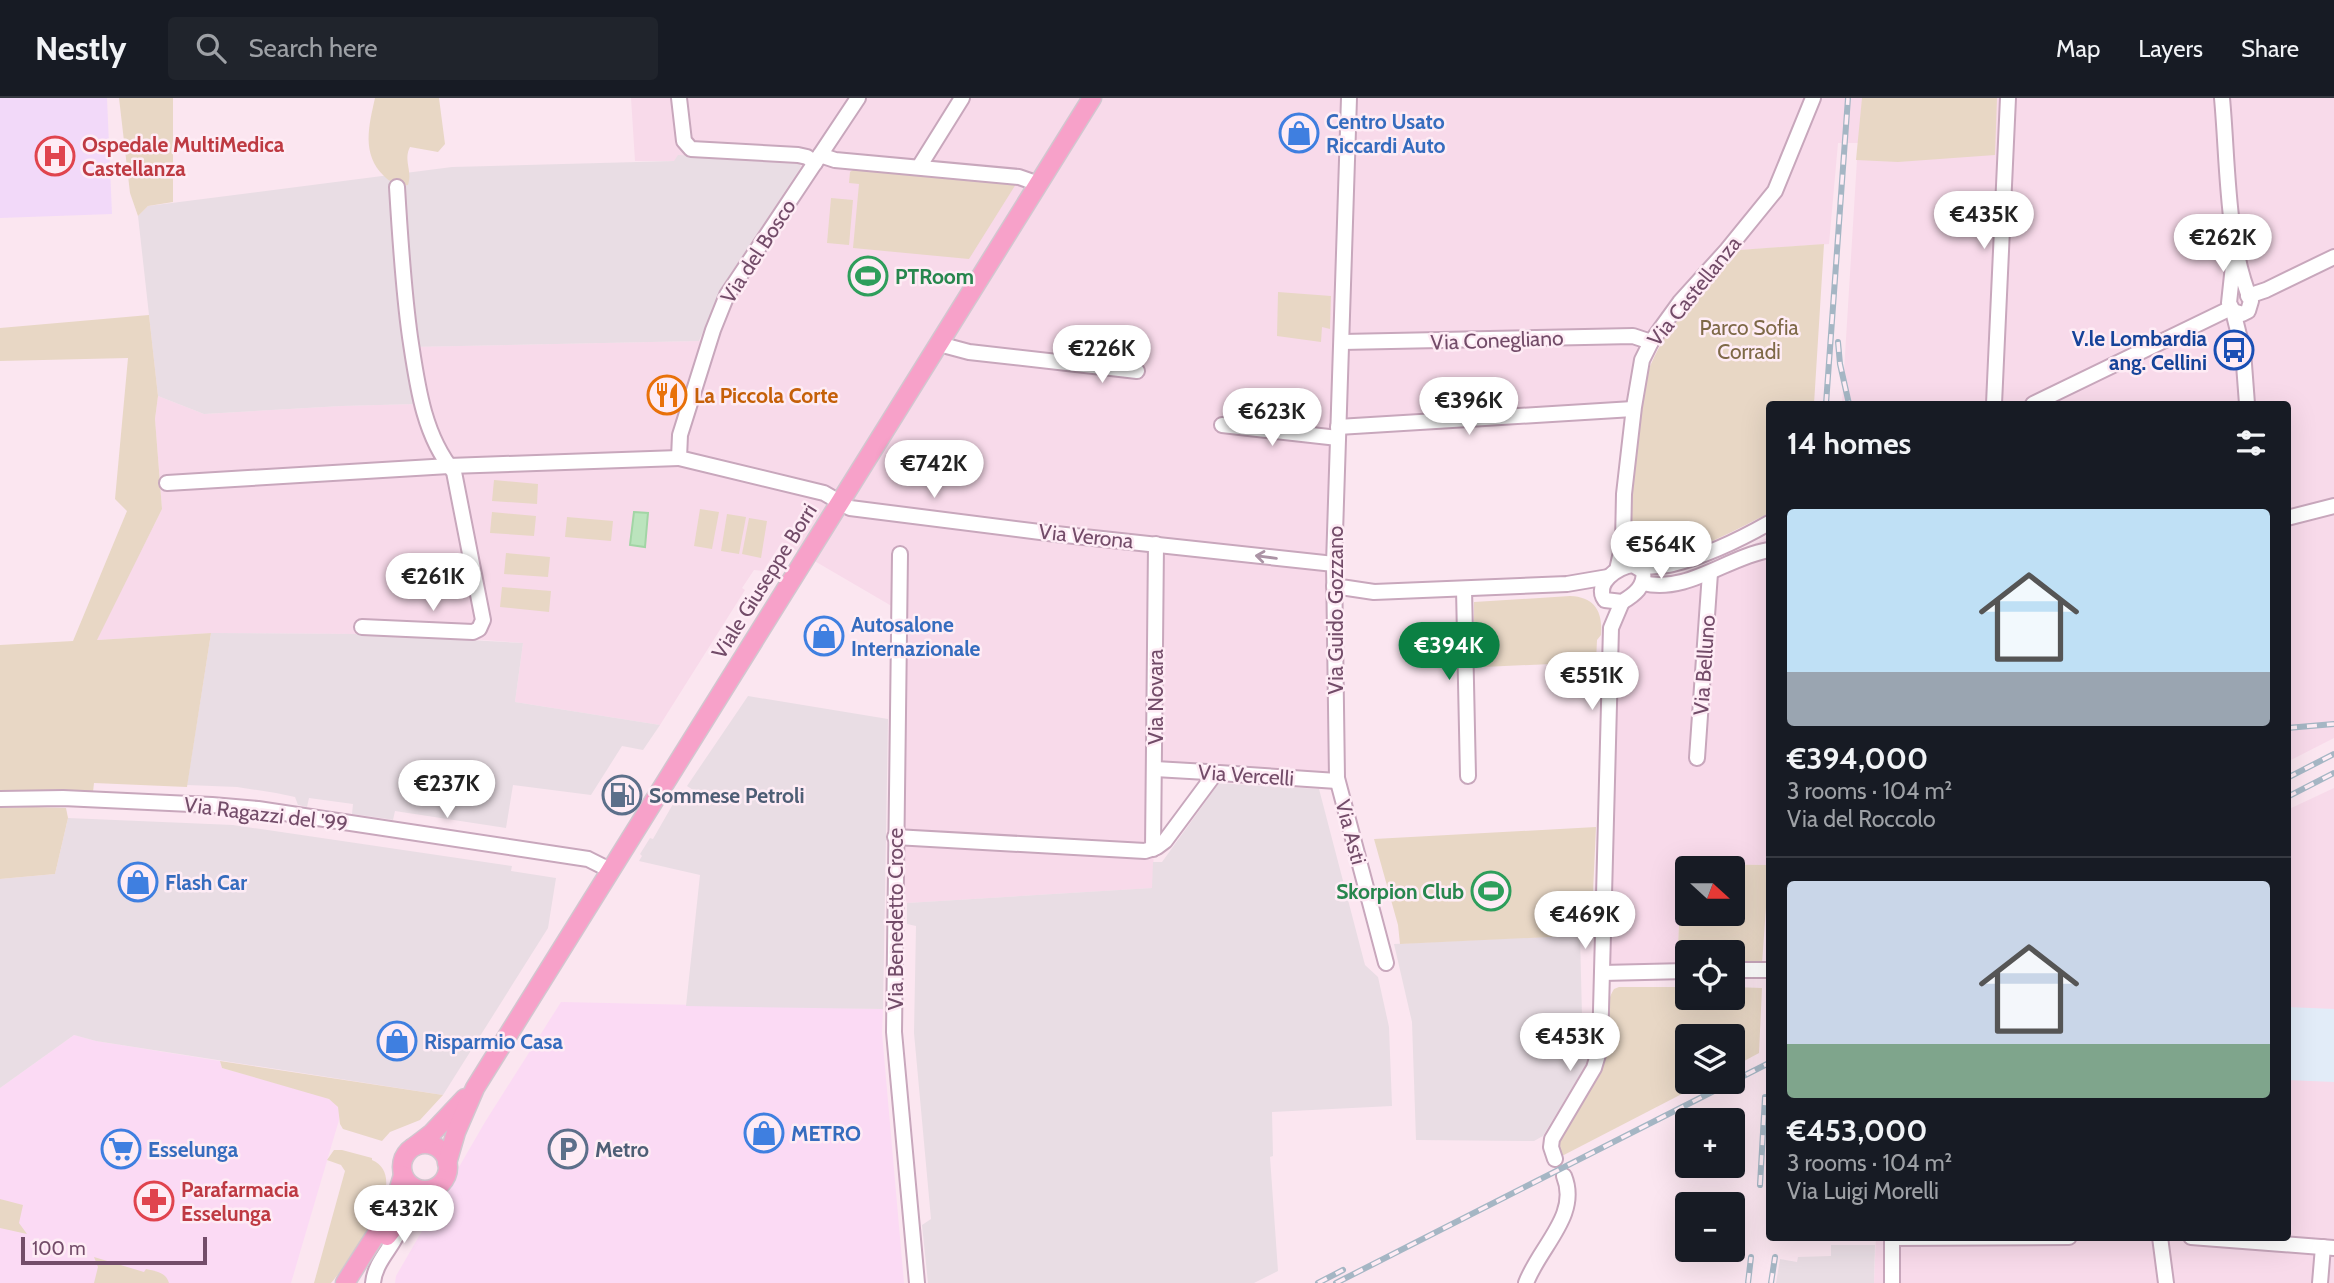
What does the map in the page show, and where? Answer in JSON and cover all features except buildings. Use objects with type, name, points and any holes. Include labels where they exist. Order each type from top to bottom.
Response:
[{"type":"main road","name":"Viale Giuseppe Borri","points":[[356,1283],[403,1216],[415,1202],[445,1178],[456,1132],[475,1088],[1092,98]]},
{"type":"main road","name":"Viale Giuseppe Borri","points":[[345,1283],[393,1208],[403,1175],[402,1162],[405,1155],[432,1133],[475,1088]]},
{"type":"main road","points":[[415,1146],[433,1146],[443,1154],[447,1163]]},
{"type":"main road","points":[[403,1175],[413,1187],[420,1190],[433,1189]]},
{"type":"street","points":[[679,98],[684,141],[691,149],[798,155],[817,159],[919,167],[1016,177],[1039,184]]},
{"type":"street","name":"Via del Bosco","points":[[679,457],[680,435],[724,300],[858,98]]},
{"type":"street","points":[[919,167],[961,98]]},
{"type":"street","name":"Via Guido Gozzano","points":[[1337,781],[1334,564],[1349,98]]},
{"type":"street","name":"Via Castellanza","points":[[1603,598],[1623,543],[1623,494],[1640,365],[1651,342],[1690,290],[1775,191],[1813,98]]},
{"type":"street","points":[[1993,401],[2008,98]]},
{"type":"street","points":[[2222,98],[2247,401]]},
{"type":"street","points":[[362,627],[473,632],[481,627],[483,612],[454,472],[444,460],[419,397],[402,276],[397,187]]},
{"type":"street","points":[[2039,401],[2334,257]]},
{"type":"street","name":"Via Conegliano","points":[[1342,342],[1633,336],[1651,342]]},
{"type":"street","points":[[939,344],[969,352],[1137,371]]},
{"type":"street","points":[[1222,425],[1338,433],[1633,409]]},
{"type":"street","points":[[167,483],[449,466],[679,457],[824,493],[839,503]]},
{"type":"street","name":"Via Verona","points":[[839,503],[854,509],[1056,534],[1334,564]]},
{"type":"street","points":[[2291,518],[2334,506]]},
{"type":"street","points":[[1334,586],[1374,592],[1464,589],[1567,584],[1613,573],[1640,574],[1702,555],[1763,527]]},
{"type":"street","name":"Via Castellanza","points":[[1623,543],[1640,574]]},
{"type":"street","name":"Via Novara","points":[[1153,849],[1156,544]]},
{"type":"street","points":[[1640,574],[1662,586],[1710,573],[1766,551]]},
{"type":"street","name":"Via Benedetto Croce","points":[[900,554],[894,1041],[916,1283]]},
{"type":"street","name":"Via Belluno","points":[[1697,758],[1710,573]]},
{"type":"street","points":[[1611,628],[1622,602],[1634,594],[1640,574]]},
{"type":"street","points":[[1567,584],[1603,598],[1622,602]]},
{"type":"street","points":[[1464,589],[1468,776]]},
{"type":"street","points":[[1555,1159],[1551,1147],[1552,1139],[1598,1060],[1611,628],[1603,598]]},
{"type":"street","name":"Via Vercelli","points":[[1155,769],[1207,772],[1214,775],[1219,773],[1337,781]]},
{"type":"street","points":[[895,837],[1137,851],[1153,849],[1167,838],[1214,775]]},
{"type":"street","name":"Via Asti","points":[[1337,781],[1386,963]]},
{"type":"street","name":"Via Ragazzi del '99","points":[[0,799],[63,798],[258,809],[588,859],[610,870]]},
{"type":"street","points":[[1745,970],[1765,970]]},
{"type":"street","points":[[1602,973],[1675,971]]},
{"type":"street","points":[[1526,1283],[1534,1264],[1566,1211],[1569,1193],[1564,1176]]},
{"type":"street","points":[[373,1283],[376,1268],[396,1238],[403,1216]]},
{"type":"street","points":[[1892,1241],[1892,1283]]},
{"type":"street","points":[[2161,1241],[2166,1283]]},
{"type":"street","points":[[2241,1241],[2329,1248],[2320,1283]]},
{"type":"shaded area","name":"Ospedale MultiMedica Castellanza","points":[[0,98],[107,98],[112,214],[0,218]]},
{"type":"shaded area","points":[[631,98],[2334,98],[2334,738],[2291,760],[2291,401],[1842,401],[1858,143],[1838,143],[1829,244],[1727,251],[1648,347],[1634,407],[1338,432],[1337,781],[1155,769],[1153,888],[907,903],[903,892],[907,615],[782,542],[763,571],[754,570],[742,588],[745,590],[660,725],[515,702],[523,643],[360,634],[211,633],[96,640],[162,509],[155,419],[158,396],[204,414],[416,404],[410,347],[699,341],[713,330],[809,172],[801,167],[798,161],[635,161]]},
{"type":"shaded area","points":[[678,155],[798,161],[801,167],[723,285],[699,341],[411,347],[417,404],[204,414],[158,396],[138,216],[148,206],[452,167],[674,161]]},
{"type":"shaded area","points":[[634,512],[648,513],[645,547],[630,545]]},
{"type":"shaded area","points":[[1766,538],[1766,865],[1745,865],[1745,856],[1675,856],[1675,926],[1679,926],[1678,940],[1675,940],[1675,965],[1604,968],[1617,606],[1658,580],[1714,562]]},
{"type":"shaded area","points":[[211,633],[360,634],[523,643],[515,702],[660,725],[643,750],[622,746],[591,795],[513,785],[506,828],[395,811],[393,820],[352,814],[353,804],[309,798],[307,807],[298,805],[295,797],[276,793],[237,787],[187,785]]},
{"type":"shaded area","points":[[748,696],[888,719],[883,1009],[686,1006],[700,875],[639,861],[642,856],[640,854],[650,838],[653,839],[677,797],[687,799],[693,790],[687,786]]},
{"type":"shaded area","points":[[1219,783],[1319,789],[1365,965],[1378,977],[1389,1027],[1392,1106],[1272,1112],[1273,1156],[1270,1157],[1278,1271],[1254,1283],[928,1283],[922,1225],[931,1219],[914,1033],[916,926],[907,924],[907,903],[1152,888],[1153,862],[1162,862]]},
{"type":"shaded area","points":[[2334,788],[2334,1283],[1874,1283],[1876,1241],[2291,1241],[2291,808]]},
{"type":"shaded area","points":[[68,818],[233,825],[512,866],[511,871],[556,878],[548,928],[443,1095],[96,1041],[74,1035],[0,1088],[0,879],[55,874]]},
{"type":"shaded area","points":[[1580,935],[1582,1016],[1592,1016],[1590,1058],[1543,1136],[1534,1141],[1416,1140],[1412,1022],[1394,944]]},
{"type":"shaded area","points":[[561,1002],[883,1009],[882,1033],[904,1283],[395,1283],[396,1276],[485,1122]]},
{"type":"shaded area","points":[[2291,1007],[2334,1009],[2334,1082],[2291,1080]]},
{"type":"shaded area","points":[[74,1035],[220,1061],[222,1068],[325,1097],[335,1103],[339,1109],[339,1120],[291,1283],[0,1283],[0,1088]]},
{"type":"shaded area","points":[[1831,1245],[1875,1245],[1874,1283],[1776,1283],[1780,1259],[1797,1262],[1798,1257],[1831,1256]]},
{"type":"green space","points":[[119,98],[173,98],[173,202],[148,206],[138,216],[130,193]]},
{"type":"green space","points":[[375,98],[439,98],[445,144],[438,152],[410,147],[407,157],[408,185],[389,180],[372,158],[369,139]]},
{"type":"green space","points":[[1862,98],[1997,98],[1995,155],[1898,162],[1856,160]]},
{"type":"green space","points":[[853,170],[1016,184],[969,259],[853,248],[859,184],[849,183],[850,172]]},
{"type":"green space","points":[[831,198],[853,200],[849,245],[827,243]]},
{"type":"green space","name":"Parco Sofia Corradi","points":[[1824,244],[1814,401],[1766,401],[1766,515],[1689,551],[1656,560],[1641,559],[1635,551],[1632,536],[1632,514],[1643,399],[1651,364],[1668,333],[1690,304],[1739,250]]},
{"type":"green space","points":[[1278,292],[1331,296],[1330,329],[1322,327],[1321,342],[1277,336]]},
{"type":"green space","points":[[149,315],[158,396],[155,419],[162,509],[97,640],[211,633],[187,787],[94,783],[93,792],[0,792],[0,645],[73,641],[127,511],[115,499],[128,358],[0,361],[0,328]]},
{"type":"green space","points":[[494,480],[538,484],[537,504],[492,501]]},
{"type":"green space","points":[[700,509],[719,512],[712,549],[694,546]]},
{"type":"green space","points":[[492,512],[536,516],[534,536],[490,533]]},
{"type":"green space","points":[[727,514],[746,517],[739,554],[721,551]]},
{"type":"green space","points":[[567,517],[613,521],[611,541],[565,537]]},
{"type":"green space","points":[[749,518],[767,521],[761,558],[742,554]]},
{"type":"green space","points":[[506,553],[550,557],[548,577],[504,574]]},
{"type":"green space","points":[[502,587],[551,591],[549,612],[500,607]]},
{"type":"green space","points":[[1570,596],[1586,599],[1599,613],[1601,635],[1597,640],[1596,662],[1483,667],[1483,641],[1474,632],[1474,602]]},
{"type":"green space","points":[[0,808],[66,808],[68,818],[55,874],[0,879]]},
{"type":"green space","name":"Skorpion Club","points":[[1596,827],[1591,935],[1400,944],[1398,925],[1374,839]]},
{"type":"green space","points":[[1745,865],[1766,865],[1762,964],[1745,964],[1745,940],[1678,940],[1679,926],[1745,926]]},
{"type":"green space","points":[[1675,987],[1675,1010],[1745,1010],[1745,987],[1762,988],[1759,1053],[1745,1061],[1745,1024],[1675,1024],[1675,1094],[1682,1094],[1560,1157],[1556,1140],[1603,1063],[1608,1006],[1614,989]]},
{"type":"green space","points":[[220,1061],[443,1095],[420,1120],[390,1132],[382,1141],[343,1129],[338,1107],[329,1099],[222,1068]]},
{"type":"green space","points":[[334,1150],[372,1158],[383,1170],[386,1184],[383,1202],[351,1258],[331,1283],[314,1283],[345,1171],[341,1165],[327,1160]]},
{"type":"green space","points":[[0,1199],[23,1205],[19,1223],[27,1234],[0,1228]]},
{"type":"green space","points":[[94,1257],[144,1272],[146,1269],[156,1271],[163,1274],[169,1283],[94,1283],[98,1267]]},
{"type":"railway","points":[[1826,401],[1848,98]]},
{"type":"railway","points":[[1838,342],[1848,401]]},
{"type":"railway","points":[[2291,728],[2334,724]]},
{"type":"railway","points":[[2291,776],[2334,754]]},
{"type":"railway","points":[[2291,795],[2334,773]]},
{"type":"railway","points":[[1336,1283],[1766,1065]]},
{"type":"railway","points":[[1760,1185],[1765,1097]]},
{"type":"railway","points":[[1748,1283],[1751,1257]]},
{"type":"railway","points":[[1771,1283],[1775,1257]]},
{"type":"railway","points":[[1318,1283],[1343,1270]]},
{"type":"place","name":"Centro Usato Riccardi Auto","points":[[1299,133]]},
{"type":"place","name":"Ospedale MultiMedica Castellanza","points":[[55,156]]},
{"type":"place","name":"PTRoom","points":[[868,276]]},
{"type":"place","name":"V.le Lombardia ang. Cellini","points":[[2234,350]]},
{"type":"place","name":"La Piccola Corte","points":[[667,395]]},
{"type":"place","name":"Autosalone Internazionale","points":[[824,636]]},
{"type":"place","name":"Sommese Petroli","points":[[622,795]]},
{"type":"place","name":"Flash Car","points":[[138,882]]},
{"type":"place","name":"Skorpion Club","points":[[1491,891]]},
{"type":"place","name":"Risparmio Casa","points":[[397,1041]]},
{"type":"place","name":"METRO","points":[[764,1133]]},
{"type":"place","name":"Esselunga","points":[[121,1149]]},
{"type":"place","name":"Metro","points":[[568,1149]]},
{"type":"place","name":"Parafarmacia Esselunga","points":[[154,1201]]}]
